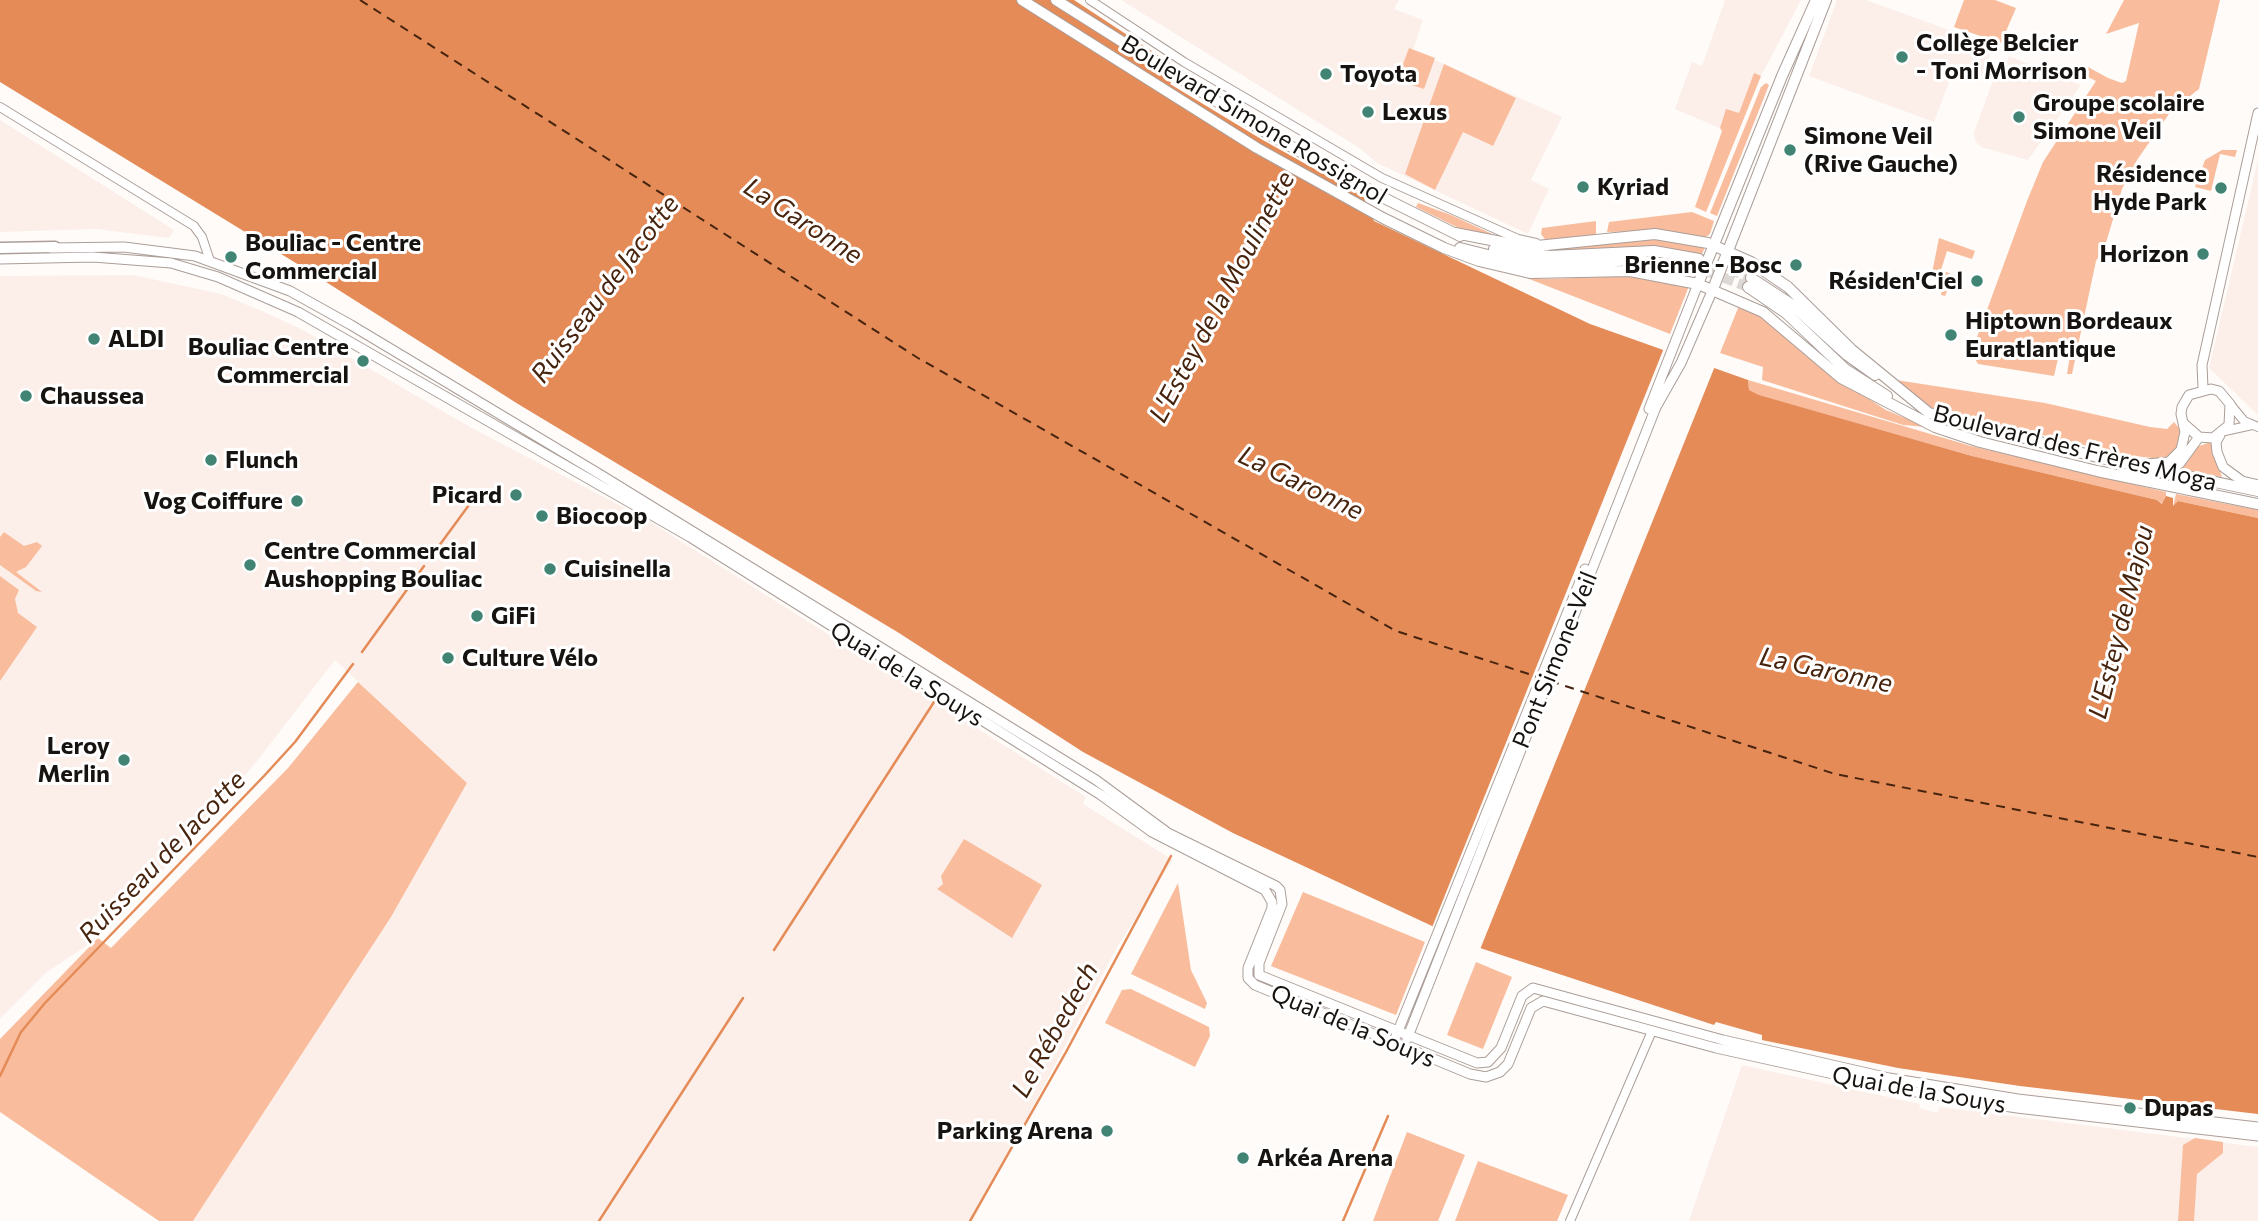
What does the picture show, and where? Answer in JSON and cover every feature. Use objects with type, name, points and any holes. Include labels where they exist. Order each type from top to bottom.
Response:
[{"type":"highway","points":[[0,250],[55,247]]},
{"type":"main road","name":"Boulevard Simone Rossignol","points":[[1022,0],[1257,148],[1425,240]]},
{"type":"main road","name":"Boulevard Simone Rossignol","points":[[1056,0],[1174,77],[1270,135],[1455,233]]},
{"type":"main road","points":[[1698,284],[1782,76],[1816,0]]},
{"type":"main road","points":[[1713,289],[1826,0]]},
{"type":"main road","points":[[2203,388],[2202,366],[2258,113]]},
{"type":"main road","points":[[1455,233],[1504,245],[1549,246],[1655,234],[1714,245],[1756,264],[1788,287],[1899,391]]},
{"type":"main road","points":[[1425,240],[1540,265],[1631,260],[1697,263],[1673,253],[1630,250],[1530,255],[1497,250],[1455,233]]},
{"type":"main road","points":[[1425,240],[1479,261],[1530,273],[1630,271],[1713,289],[1763,312],[1841,378],[1913,416]]},
{"type":"main road","points":[[55,247],[150,249],[211,261],[308,301],[509,426]]},
{"type":"main road","points":[[0,259],[124,258],[192,267],[298,312],[509,426]]},
{"type":"main road","points":[[1899,391],[1861,366],[1791,304],[1749,282],[1845,369],[1913,416]]},
{"type":"main road","name":"Pont Simone-Veil","points":[[1404,1046],[1413,1008],[1698,284]]},
{"type":"main road","name":"Pont Simone-Veil","points":[[1394,1042],[1413,1008],[1656,407],[1681,363],[1713,289]]},
{"type":"main road","points":[[2101,458],[2152,465],[2175,458],[2184,441],[2185,401],[2203,388],[2219,391],[2230,404],[2231,418],[2216,442],[2223,467],[2242,481],[2258,485]]},
{"type":"main road","name":"Boulevard des Frères Moga","points":[[1899,391],[1919,407],[1940,417],[2162,473],[2258,491]]},
{"type":"main road","name":"Boulevard des Frères Moga","points":[[1913,416],[1980,442],[2097,471],[2258,504]]},
{"type":"main road","points":[[2183,423],[2199,438]]},
{"type":"main road","name":"Quai de la Souys","points":[[509,426],[1096,780],[1168,833],[1276,886],[1280,891],[1282,904],[1259,963],[1259,975],[1477,1063],[1488,1062],[1501,1048],[1522,996],[1529,988],[1707,1035],[1922,1084],[2018,1099],[2258,1127]]},
{"type":"main road","name":"Quai de la Souys","points":[[509,426],[1101,795],[1152,832],[1259,886],[1269,895],[1272,908],[1248,968],[1251,982],[1470,1074],[1480,1077],[1493,1075],[1508,1064],[1531,1008],[1543,1001],[1652,1031],[1910,1091],[2017,1108],[2258,1136]]},
{"type":"main road","points":[[2097,471],[2152,475],[2162,473],[2180,463],[2199,438],[2222,433]]},
{"type":"street","points":[[1090,0],[1184,62],[1395,183],[1518,239],[1549,246]]},
{"type":"street","points":[[0,107],[194,226],[202,237],[211,261]]},
{"type":"street","points":[[2230,404],[2237,414],[2255,426]]},
{"type":"street","points":[[2222,433],[2255,426]]},
{"type":"street","points":[[1646,1020],[1652,1031]]},
{"type":"street","points":[[1652,1031],[1666,1029],[1707,1035]]},
{"type":"street","points":[[1570,1221],[1652,1031]]},
{"type":"shaded area","points":[[1121,0],[1399,0],[1394,9],[1423,20],[1413,50],[1562,117],[1531,180],[1549,189],[1528,234],[1377,163],[1361,149]]},
{"type":"shaded area","points":[[1725,0],[1801,0],[1761,76],[1754,74],[1739,113],[1726,110],[1720,128],[1675,109],[1692,62],[1702,66]]},
{"type":"shaded area","name":"Collège Belcier - Toni Morrison","points":[[1837,0],[1866,0],[1993,46],[1981,78],[1954,69],[1934,122],[1809,76]]},
{"type":"shaded area","points":[[1964,0],[1995,0],[2016,8],[2001,43],[1954,27]]},
{"type":"shaded area","points":[[2124,0],[2220,0],[2199,89],[2171,111],[2137,160],[2122,189],[2105,246],[2096,261],[2072,374],[2067,374],[2070,356],[2059,354],[2054,376],[1978,364],[1974,357],[1980,340],[1977,337],[2043,162],[2096,81],[2084,75],[2088,67],[2108,78],[2122,83],[2126,81],[2139,23],[2106,34]]},
{"type":"shaded area","points":[[1409,48],[1435,58],[1424,89],[1397,80]]},
{"type":"shaded area","name":"Groupe scolaire Simone Veil","points":[[2009,56],[2081,85],[2028,160],[1981,147],[1975,141],[1974,132],[1995,75],[2004,68]]},
{"type":"shaded area","points":[[1444,64],[1516,98],[1493,146],[1463,132],[1435,190],[1405,174]]},
{"type":"shaded area","points":[[1754,73],[1761,76],[1706,212],[1695,207],[1722,131],[1720,128],[1726,109],[1739,113]]},
{"type":"shaded area","points":[[1766,83],[1769,85],[1717,216],[1710,213],[1761,87]]},
{"type":"shaded area","points":[[0,120],[174,230],[169,238],[96,229],[0,232]]},
{"type":"shaded area","points":[[2222,150],[2237,150],[2235,157],[2220,154],[2211,191],[2195,187],[2205,160]]},
{"type":"shaded area","points":[[2258,160],[2258,415],[2209,368]]},
{"type":"shaded area","points":[[1418,203],[1501,238],[1469,233],[1416,207]]},
{"type":"shaded area","points":[[1692,212],[1714,221],[1710,234],[1704,238],[1652,231],[1607,232],[1609,222]]},
{"type":"shaded area","points":[[1596,221],[1596,236],[1547,242],[1541,234],[1542,228]]},
{"type":"shaded area","points":[[1939,238],[1975,251],[1972,259],[1947,251],[1941,270],[1954,275],[1945,296],[1941,295],[1943,278],[1932,273]]},
{"type":"shaded area","points":[[1650,239],[1705,247],[1702,254],[1647,246],[1570,252],[1540,251]]},
{"type":"shaded area","points":[[133,275],[221,294],[303,330],[470,427],[644,518],[1086,797],[1083,804],[1173,860],[1117,947],[973,1221],[193,1221],[391,917],[467,783],[335,660],[257,761],[181,852],[89,944],[47,972],[0,1019],[0,276]]},
{"type":"shaded area","points":[[1519,275],[1544,279],[1635,276],[1689,286],[1670,334]]},
{"type":"shaded area","points":[[1740,303],[1768,319],[1835,377],[1886,410],[1926,427],[1903,425],[1762,380],[1763,367],[1720,353]]},
{"type":"shaded area","points":[[1748,380],[1971,446],[2166,492],[2166,496],[2163,504],[2157,500],[1972,456],[1758,395],[1749,390]]},
{"type":"shaded area","points":[[1896,380],[2045,403],[2150,427],[2167,429],[2174,422],[2180,429],[2181,440],[2171,456],[2162,459],[2125,455],[1922,405]]},
{"type":"shaded area","points":[[2211,442],[2222,477],[2178,470],[2196,447]]},
{"type":"shaded area","points":[[2176,494],[2258,510],[2258,518],[2178,501],[2173,507]]},
{"type":"shaded area","points":[[4,532],[24,546],[37,542],[42,546],[26,567],[16,572],[42,592],[36,591],[0,565],[0,537]]},
{"type":"shaded area","points":[[0,576],[19,590],[15,599],[18,613],[37,627],[0,681]]},
{"type":"shaded area","points":[[358,682],[467,783],[391,917],[193,1221],[159,1221],[0,1112],[0,1039],[98,938],[111,948],[288,768]]},
{"type":"shaded area","points":[[964,839],[1042,885],[1012,938],[937,889],[943,884],[941,876]]},
{"type":"shaded area","points":[[1178,883],[1191,970],[1207,1003],[1205,1009],[1131,974]]},
{"type":"shaded area","points":[[1303,892],[1425,942],[1396,1015],[1271,966]]},
{"type":"shaded area","points":[[1476,962],[1512,977],[1483,1049],[1447,1035]]},
{"type":"shaded area","points":[[1131,989],[1209,1027],[1210,1036],[1195,1067],[1105,1023],[1122,990]]},
{"type":"shaded area","points":[[1742,1065],[1920,1104],[1919,1108],[1937,1113],[1940,1107],[2258,1147],[2258,1221],[1689,1221]]},
{"type":"shaded area","points":[[1407,1132],[1465,1155],[1438,1221],[1373,1221]]},
{"type":"shaded area","points":[[2195,1138],[2223,1142],[2223,1153],[2197,1174],[2194,1221],[2178,1221],[2183,1145]]},
{"type":"shaded area","points":[[1478,1161],[1568,1195],[1557,1221],[1455,1221]]},
{"type":"water","points":[[0,0],[1074,0],[1179,69],[1170,84],[1363,196],[1374,221],[1590,324],[1748,380],[1749,390],[1759,395],[1972,456],[2157,500],[2162,504],[2166,496],[2173,498],[2173,506],[2178,501],[2258,518],[2258,1114],[2020,1086],[1898,1068],[1762,1040],[1762,1035],[1716,1022],[1714,1025],[1477,947],[1233,833],[1083,752],[899,633],[518,404],[304,268],[0,82]]},
{"type":"pier","points":[[1664,348],[1715,366],[1479,952],[1431,930]]},
{"type":"waterway","name":"Ruisseau de Jacotte","points":[[433,554],[480,490]]},
{"type":"waterway","name":"Ruisseau de Jacotte","points":[[362,652],[424,566]]},
{"type":"waterway","name":"Ruisseau de Jacotte","points":[[0,1076],[21,1032],[45,1003],[295,742],[353,664]]},
{"type":"waterway","points":[[774,950],[934,702]]},
{"type":"waterway","name":"Le Rébedech","points":[[970,1221],[1066,1052],[1171,856]]},
{"type":"waterway","points":[[599,1221],[743,998]]},
{"type":"waterway","points":[[1343,1221],[1388,1116]]},
{"type":"ferry route","points":[[360,0],[918,358],[1396,631],[1538,677]]},
{"type":"ferry route","points":[[1550,681],[1835,774],[2258,857]]},
{"type":"tunnel","points":[[1702,259],[1751,278]]},
{"type":"tunnel","points":[[1696,267],[1748,287]]},
{"type":"place","name":"Collège Belcier - Toni Morrison","points":[[1902,57]]},
{"type":"place","name":"Toyota","points":[[1326,74]]},
{"type":"place","name":"Lexus","points":[[1368,112]]},
{"type":"place","name":"Groupe scolaire Simone Veil","points":[[2019,117]]},
{"type":"place","name":"Simone Veil (Rive Gauche)","points":[[1790,150]]},
{"type":"place","name":"Kyriad","points":[[1583,187]]},
{"type":"place","name":"Résidence Hyde Park","points":[[2221,188]]},
{"type":"place","name":"Horizon","points":[[2203,254]]},
{"type":"place","name":"Bouliac - Centre Commercial","points":[[231,257]]},
{"type":"place","name":"Brienne - Bosc","points":[[1796,265]]},
{"type":"place","name":"Résiden'Ciel","points":[[1977,281]]},
{"type":"place","name":"Hiptown Bordeaux Euratlantique","points":[[1951,335]]},
{"type":"place","name":"ALDI","points":[[94,339]]},
{"type":"place","name":"Bouliac Centre Commercial","points":[[363,361]]},
{"type":"place","name":"Chaussea","points":[[26,396]]},
{"type":"place","name":"Flunch","points":[[211,460]]},
{"type":"place","name":"Picard","points":[[516,495]]},
{"type":"place","name":"Vog Coiffure","points":[[297,501]]},
{"type":"place","name":"Biocoop","points":[[542,516]]},
{"type":"place","name":"Centre Commercial Aushopping Bouliac","points":[[250,565]]},
{"type":"place","name":"Cuisinella","points":[[550,569]]},
{"type":"place","name":"GiFi","points":[[477,616]]},
{"type":"place","name":"Culture Vélo","points":[[448,658]]},
{"type":"place","name":"Leroy Merlin","points":[[124,760]]},
{"type":"place","name":"Dupas","points":[[2130,1108]]},
{"type":"place","name":"Parking Arena","points":[[1107,1131]]},
{"type":"place","name":"Arkéa Arena","points":[[1243,1158]]},
{"type":"water label","name":"La Garonne","points":[[803,221]]},
{"type":"water label","name":"L'Estey de la Moulinette","points":[[1222,297]]},
{"type":"water label","name":"La Garonne","points":[[1301,483]]},
{"type":"water label","name":"L'Estey de Majou","points":[[2121,622]]},
{"type":"water label","name":"La Garonne","points":[[1826,670]]}]
